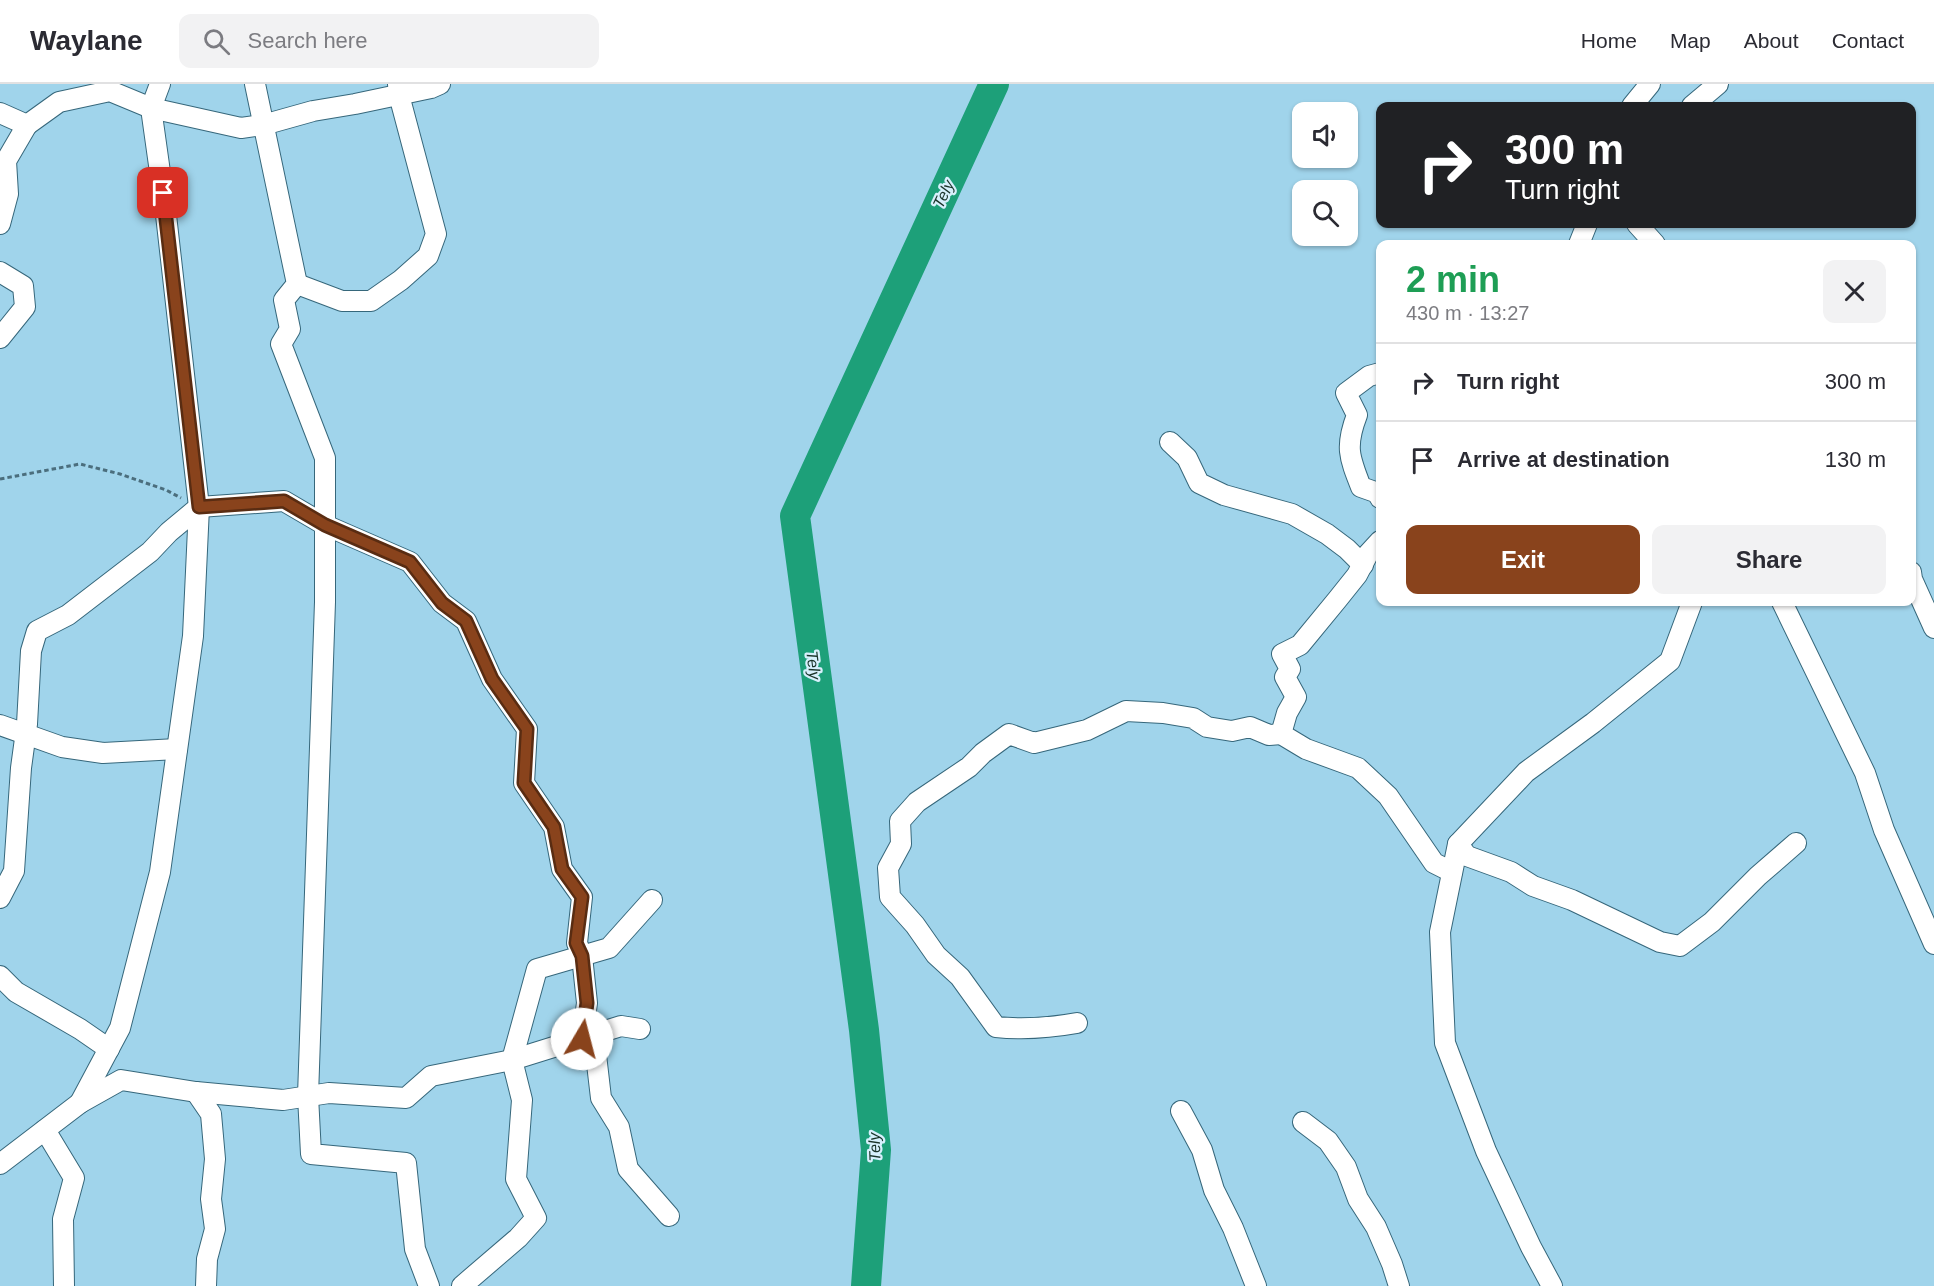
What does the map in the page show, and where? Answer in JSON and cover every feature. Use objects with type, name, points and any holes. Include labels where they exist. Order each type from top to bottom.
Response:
[{"type":"street","points":[[80,1103],[120,1028],[160,872],[193,636],[199,507],[166,215],[151,108],[160,84]]},
{"type":"street","points":[[255,84],[297,284]]},
{"type":"street","points":[[0,224],[8,194],[6,161],[27,125],[59,102],[110,91],[151,108],[241,128],[263,125],[313,111],[355,104],[399,89],[440,84]]},
{"type":"street","points":[[1697,102],[1718,84]]},
{"type":"street","points":[[297,284],[342,301],[371,301],[401,280],[428,256],[436,234],[399,89]]},
{"type":"street","points":[[0,113],[27,125]]},
{"type":"street","points":[[1640,228],[1651,240]]},
{"type":"street","points":[[0,272],[23,286],[26,307],[0,338]]},
{"type":"street","points":[[297,284],[284,300],[290,329],[281,344],[326,458],[325,602],[308,1096],[311,1154],[406,1163],[415,1249],[429,1286]]},
{"type":"street","points":[[1376,374],[1369,376],[1346,393],[1357,415],[1350,435],[1351,461],[1361,487],[1376,493]]},
{"type":"street","points":[[1170,442],[1187,458],[1199,483],[1224,495],[1292,514],[1327,534],[1363,565]]},
{"type":"street","points":[[0,898],[14,871],[31,651],[37,631],[68,615],[150,552],[169,532],[199,507],[284,501],[325,525],[410,562],[442,603],[466,621],[492,679],[527,729],[524,783],[554,827],[562,869],[582,897],[576,943],[582,956],[587,1003],[582,1039],[596,1055],[601,1098],[619,1127],[628,1169],[669,1216]]},
{"type":"street","points":[[1281,734],[1287,713],[1296,697],[1285,677],[1290,669],[1282,654],[1300,645],[1337,600],[1376,545]]},
{"type":"street","points":[[1916,588],[1934,628]]},
{"type":"street","points":[[1552,1286],[1486,1152],[1445,1043],[1440,932],[1452,872],[1458,844],[1527,772],[1670,661],[1691,606]]},
{"type":"street","points":[[1784,606],[1865,773],[1884,830],[1934,944]]},
{"type":"street","points":[[1077,1023],[1042,1029],[996,1027],[960,977],[936,955],[915,925],[890,897],[888,868],[901,844],[900,821],[917,802],[969,767],[983,753],[1009,734],[1034,743],[1087,730],[1126,711],[1163,713],[1193,718],[1207,727],[1232,731],[1250,727],[1269,735],[1281,734],[1306,749],[1358,768],[1388,796],[1434,863],[1452,872]]},
{"type":"street","points":[[0,725],[62,747],[103,753],[177,749]]},
{"type":"street","points":[[1458,844],[1467,856],[1511,873],[1533,886],[1572,900],[1660,942],[1680,946],[1712,922],[1758,876],[1796,843]]},
{"type":"street","points":[[462,1286],[518,1238],[536,1218],[516,1179],[522,1100],[512,1060],[537,969],[609,948],[652,900]]},
{"type":"street","points":[[0,976],[16,992],[80,1029],[109,1049]]},
{"type":"street","points":[[0,1164],[80,1103],[121,1080],[196,1092],[283,1100],[329,1093],[406,1098],[431,1076],[512,1060],[621,1026],[640,1029]]},
{"type":"street","points":[[196,1092],[211,1114],[215,1160],[211,1200],[214,1229],[207,1259],[206,1286]]},
{"type":"street","points":[[1181,1111],[1202,1150],[1214,1190],[1233,1228],[1256,1286]]},
{"type":"street","points":[[1303,1122],[1328,1141],[1346,1167],[1358,1199],[1376,1227],[1399,1286]]},
{"type":"street","points":[[45,1130],[74,1178],[63,1219],[64,1286]]},
{"type":"path","points":[[0,479],[80,464],[120,474],[166,490],[199,507]]},
{"type":"waterway","name":"Tely","points":[[866,1286],[876,1150],[864,1030],[795,516],[994,84]]},
{"type":"route","points":[[163,193],[199,507],[284,501],[325,525],[410,562],[442,603],[466,621],[492,679],[527,729],[524,783],[554,827],[562,869],[582,897],[576,943],[582,956],[587,1003],[582,1039]]}]
